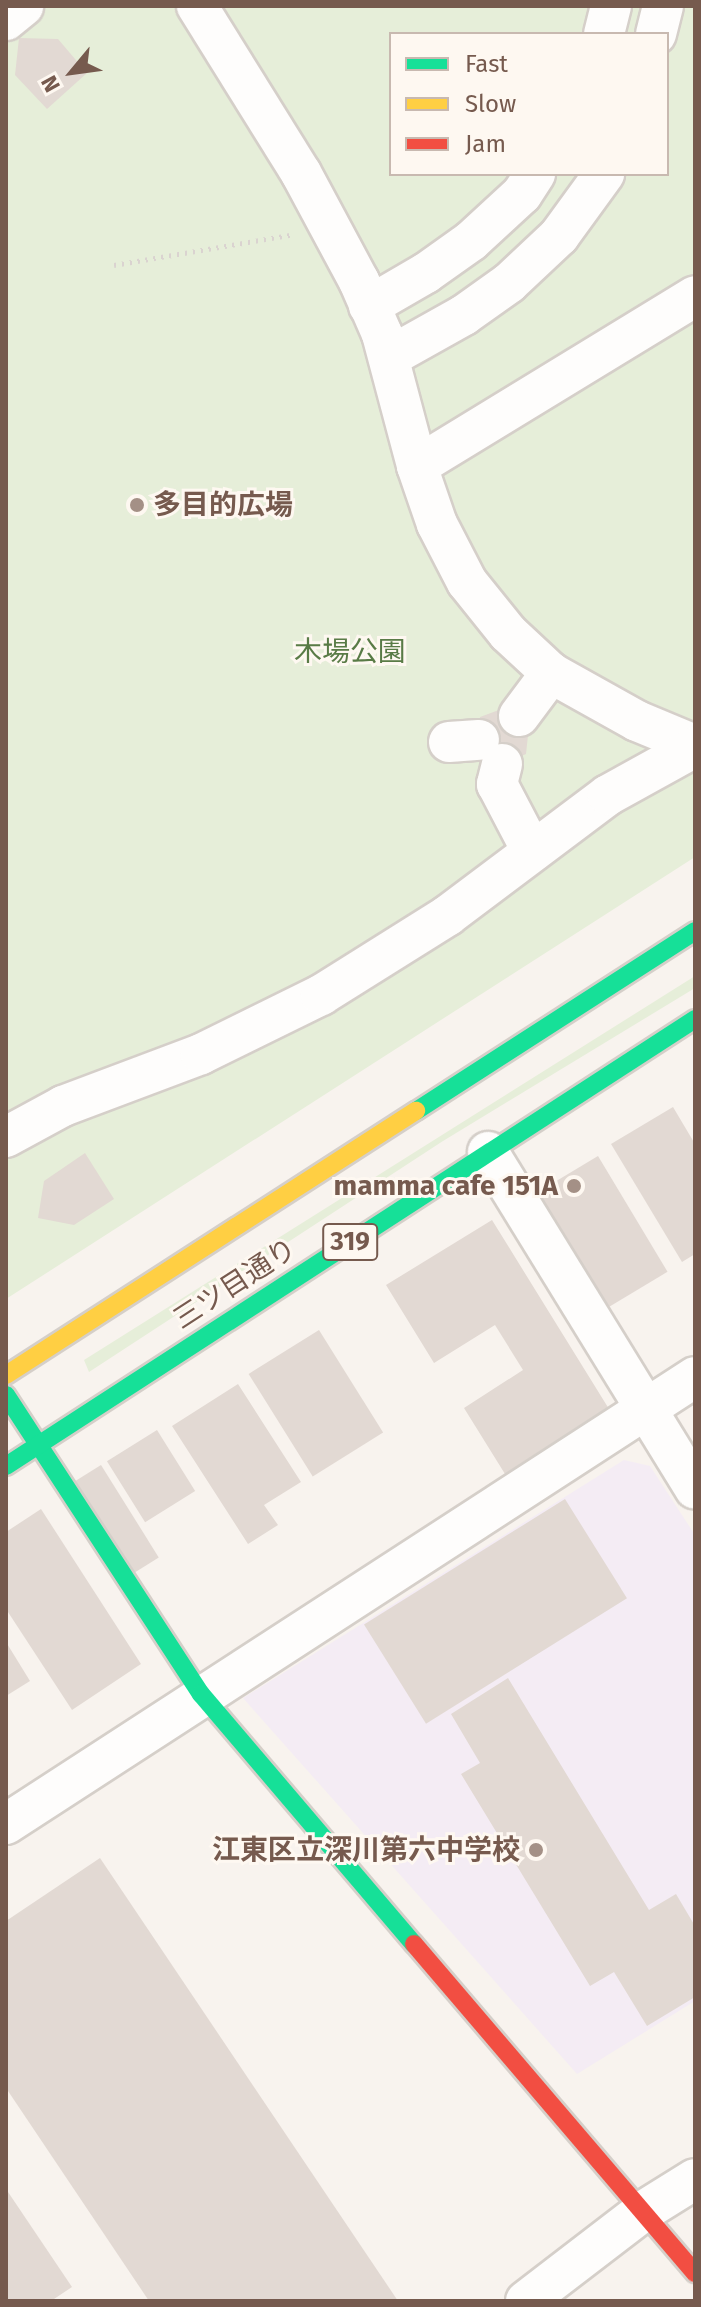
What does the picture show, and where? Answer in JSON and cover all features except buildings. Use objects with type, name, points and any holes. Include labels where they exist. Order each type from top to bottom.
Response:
[{"type":"main road","name":"三ツ目通り","points":[[6,1375],[695,931]]},
{"type":"main road","name":"三ツ目通り","points":[[6,1466],[695,1019]]},
{"type":"main road","points":[[6,1395],[201,1694],[695,2273]]},
{"type":"street","points":[[6,20],[23,6]]},
{"type":"street","points":[[197,6],[332,228],[369,306],[389,357],[417,466],[437,524],[467,582],[508,633],[551,673],[637,721],[695,746]]},
{"type":"street","points":[[604,32],[611,6]]},
{"type":"street","points":[[656,32],[663,6]]},
{"type":"street","points":[[369,306],[426,273],[471,241],[522,194],[534,176]]},
{"type":"street","points":[[389,357],[464,315],[509,283],[559,236],[585,181]]},
{"type":"street","points":[[417,466],[695,296]]},
{"type":"street","points":[[519,716],[551,673]]},
{"type":"street","points":[[6,1137],[63,1106],[201,1054],[321,995],[447,916],[608,795],[695,746]]},
{"type":"street","points":[[477,749],[532,851]]},
{"type":"street","points":[[488,1152],[695,1489]]},
{"type":"street","points":[[6,1824],[201,1694],[695,1377]]},
{"type":"street","points":[[526,2301],[642,2212],[695,2179]]},
{"type":"path","points":[[114,265],[332,228]]},
{"type":"shaded area","name":"江東区立深川第六中学校","points":[[624,1460],[650,1466],[695,1535],[695,2001],[577,2074],[243,1698]]},
{"type":"green space","name":"木場公園","points":[[6,6],[695,6],[695,857],[6,1299]]},
{"type":"green space","points":[[695,976],[695,988],[443,1141],[89,1372],[84,1360]]},
{"type":"traffic: fast","points":[[416,1111],[695,931]]},
{"type":"traffic: fast","points":[[6,1466],[695,1019]]},
{"type":"traffic: fast","points":[[6,1395],[201,1694],[414,1944]]},
{"type":"traffic: slow","points":[[6,1375],[416,1111]]},
{"type":"traffic: jam","points":[[414,1944],[695,2273]]},
{"type":"place","name":"多目的広場","points":[[137,505]]},
{"type":"place","name":"mamma cafe 151A","points":[[574,1186]]},
{"type":"place","name":"江東区立深川第六中学校","points":[[536,1850]]}]
